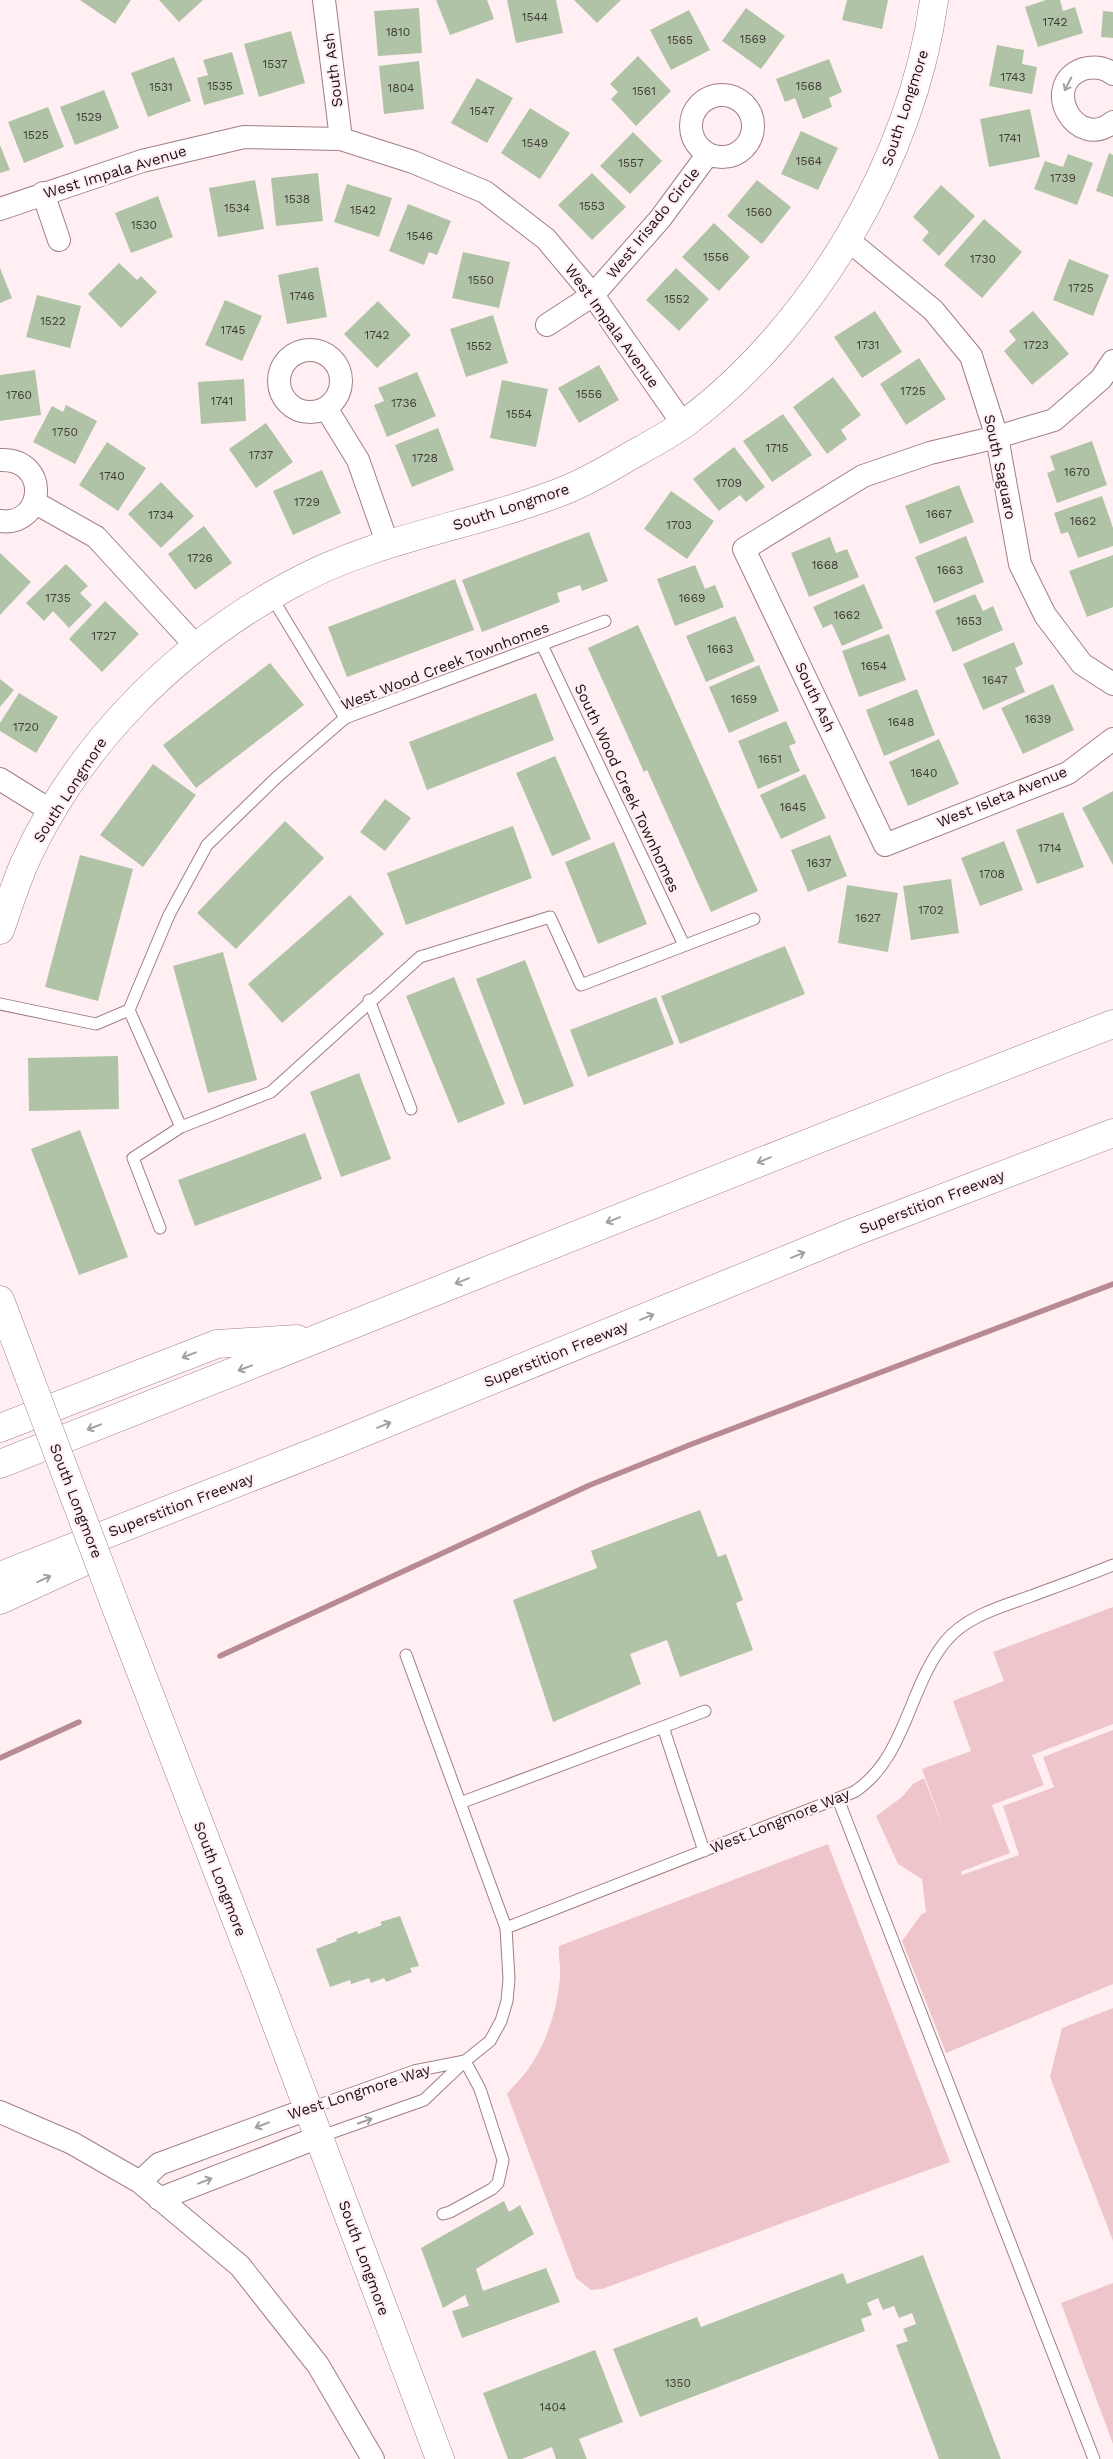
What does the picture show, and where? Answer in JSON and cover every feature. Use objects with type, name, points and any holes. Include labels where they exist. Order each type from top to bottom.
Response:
[{"type":"main road","name":"South Longmore","points":[[0,930],[24,864],[86,759],[114,724],[151,685],[196,646],[228,622],[271,596],[325,568],[388,545],[493,514],[569,488],[601,473],[683,424],[746,369],[785,327],[848,240],[894,149],[917,80],[931,27],[934,0]]},
{"type":"main road","points":[[0,1464],[323,1338],[809,1141],[1113,1014]]},
{"type":"main road","points":[[809,1141],[1113,1024]]},
{"type":"main road","name":"Superstition Freeway","points":[[0,1576],[338,1443],[854,1232],[1113,1133]]},
{"type":"main road","points":[[854,1232],[1113,1152]]},
{"type":"main road","name":"South Longmore","points":[[0,1300],[440,2459]]},
{"type":"main road","points":[[0,1428],[217,1344],[323,1338]]},
{"type":"main road","points":[[0,1600],[338,1443]]},
{"type":"street","name":"South Ash","points":[[324,0],[341,139]]},
{"type":"street","points":[[1113,74],[1098,67],[1080,71],[1066,85],[1063,104],[1072,120],[1080,126],[1090,129],[1100,128],[1113,122]]},
{"type":"street","name":"West Impala Avenue","points":[[0,209],[142,161],[244,137],[341,139],[413,162],[485,192],[546,240],[593,295],[683,424]]},
{"type":"street","name":"West Irisado Circle","points":[[547,325],[593,295],[660,219],[708,154]]},
{"type":"street","points":[[43,193],[59,240]]},
{"type":"street","name":"South Saguaro","points":[[848,240],[933,310],[971,356],[997,437],[1020,564],[1045,615],[1082,664],[1113,684]]},
{"type":"street","points":[[997,437],[1054,420],[1101,379],[1113,360]]},
{"type":"street","points":[[326,408],[358,460],[388,545]]},
{"type":"street","name":"South Ash","points":[[885,845],[744,549],[862,476],[930,453],[997,437]]},
{"type":"street","points":[[0,460],[18,462],[32,475],[37,493],[34,502],[22,517],[12,521],[0,521]]},
{"type":"street","points":[[34,502],[96,537],[196,646]]},
{"type":"street","name":"West Isleta Avenue","points":[[885,845],[1068,773],[1113,739]]},
{"type":"street","points":[[0,779],[53,812]]},
{"type":"street","name":"West Longmore Way","points":[[140,2182],[159,2164],[308,2108]]},
{"type":"street","points":[[0,2112],[72,2143],[140,2182],[240,2266],[318,2365],[373,2459]]},
{"type":"street","name":"West Longmore Way","points":[[159,2199],[319,2137]]},
{"type":"lane","points":[[271,596],[345,718]]},
{"type":"lane","name":"West Wood Creek Townhomes","points":[[129,1010],[169,915],[207,845],[276,778],[345,718],[605,621]]},
{"type":"lane","name":"South Wood Creek Townhomes","points":[[542,644],[684,945]]},
{"type":"lane","points":[[160,1228],[133,1158],[181,1127],[270,1092],[369,1000],[420,957],[550,917],[581,985],[754,918]]},
{"type":"lane","points":[[369,1000],[411,1109]]},
{"type":"lane","points":[[0,1004],[96,1024],[129,1010],[181,1127]]},
{"type":"lane","name":"West Longmore Way","points":[[506,1928],[838,1799],[866,1784],[878,1772],[889,1755],[926,1672],[945,1642],[961,1626],[989,1612],[1113,1565]]},
{"type":"lane","points":[[406,1655],[506,1928],[509,1979],[507,2000],[501,2021],[490,2041],[465,2061],[480,2090],[503,2160],[498,2183],[492,2189],[443,2214]]},
{"type":"lane","points":[[460,1803],[705,1712]]},
{"type":"lane","points":[[663,1727],[704,1851]]},
{"type":"lane","points":[[838,1799],[1094,2459]]},
{"type":"lane","name":"West Longmore Way","points":[[308,2108],[414,2071],[465,2061]]},
{"type":"lane","name":"West Longmore Way","points":[[319,2137],[424,2100],[465,2061]]},
{"type":"shaded area","points":[[1113,1607],[1113,1724],[1032,1755],[1044,1785],[992,1805],[1010,1853],[960,1872],[922,1769],[971,1751],[953,1701],[1004,1681],[993,1652]]},
{"type":"shaded area","points":[[1113,1730],[1113,1984],[946,2053],[902,1941],[921,1915],[926,1912],[922,1879],[898,1864],[876,1816],[902,1797],[913,1784],[924,1778],[962,1875],[1019,1855],[1003,1806],[1054,1787],[1043,1757]]},
{"type":"shaded area","points":[[828,1844],[950,2162],[602,2289],[591,2290],[576,2278],[507,2094],[534,2061],[550,2026],[559,1988],[559,1946]]},
{"type":"shaded area","points":[[1113,2008],[1113,2241],[1050,2077],[1062,2028]]},
{"type":"shaded area","points":[[1113,2283],[1113,2444],[1061,2303]]},
{"type":"building","points":[[80,0],[131,0],[115,24]]},
{"type":"building","points":[[159,0],[203,0],[179,22]]},
{"type":"building","points":[[436,0],[487,0],[494,19],[450,35]]},
{"type":"building","points":[[507,0],[556,0],[563,33],[516,43]]},
{"type":"building","points":[[574,0],[621,0],[597,23]]},
{"type":"building","points":[[847,0],[888,0],[882,29],[842,20]]},
{"type":"building","points":[[1046,0],[1060,0],[1063,11],[1075,7],[1083,33],[1038,47],[1025,7]]},
{"type":"building","points":[[419,8],[422,53],[378,56],[374,11]]},
{"type":"building","points":[[746,8],[785,36],[761,69],[722,41]]},
{"type":"building","points":[[689,10],[710,50],[671,70],[650,30]]},
{"type":"building","points":[[1103,11],[1113,12],[1113,38],[1101,37]]},
{"type":"building","points":[[291,31],[305,83],[259,97],[244,44]]},
{"type":"building","points":[[997,45],[1024,50],[1022,64],[1037,67],[1032,94],[989,86]]},
{"type":"building","points":[[232,52],[244,94],[204,105],[197,78],[208,75],[203,60]]},
{"type":"building","points":[[638,56],[671,91],[636,126],[611,99],[618,92],[610,84]]},
{"type":"building","points":[[174,57],[191,101],[148,117],[131,73]]},
{"type":"building","points":[[829,59],[842,92],[829,98],[832,107],[803,119],[795,98],[785,102],[776,79]]},
{"type":"building","points":[[419,61],[424,109],[384,114],[379,66]]},
{"type":"building","points":[[477,78],[513,98],[487,143],[451,123]]},
{"type":"building","points":[[104,90],[119,128],[75,145],[60,107]]},
{"type":"building","points":[[48,107],[64,147],[24,163],[8,122]]},
{"type":"building","points":[[530,108],[570,133],[540,179],[501,153]]},
{"type":"building","points":[[1030,109],[1040,157],[989,167],[980,119]]},
{"type":"building","points":[[801,131],[838,148],[818,190],[781,174]]},
{"type":"building","points":[[633,132],[662,161],[630,194],[600,166]]},
{"type":"building","points":[[0,145],[10,170],[0,173]]},
{"type":"building","points":[[1109,153],[1113,155],[1113,197],[1096,191]]},
{"type":"building","points":[[1068,154],[1093,163],[1077,205],[1034,189],[1045,161],[1063,167]]},
{"type":"building","points":[[318,173],[323,221],[276,226],[271,178]]},
{"type":"building","points":[[592,173],[626,207],[592,240],[558,205]]},
{"type":"building","points":[[255,180],[264,229],[218,237],[209,188]]},
{"type":"building","points":[[757,180],[791,207],[762,244],[727,216]]},
{"type":"building","points":[[347,184],[392,198],[379,237],[334,222]]},
{"type":"building","points":[[941,185],[975,216],[939,256],[922,240],[929,232],[913,217]]},
{"type":"building","points":[[158,196],[173,237],[131,253],[115,213]]},
{"type":"building","points":[[408,204],[451,221],[437,255],[429,252],[424,265],[389,251]]},
{"type":"building","points":[[984,219],[1022,252],[982,298],[944,265]]},
{"type":"building","points":[[714,223],[750,257],[719,291],[682,257]]},
{"type":"building","points":[[463,252],[510,262],[499,308],[452,298]]},
{"type":"building","points":[[1069,259],[1109,275],[1093,316],[1053,300]]},
{"type":"building","points":[[119,263],[137,280],[141,276],[157,292],[121,328],[88,294]]},
{"type":"building","points":[[318,267],[327,317],[287,324],[278,275]]},
{"type":"building","points":[[0,268],[12,298],[0,303]]},
{"type":"building","points":[[676,268],[709,299],[679,331],[646,300]]},
{"type":"building","points":[[37,295],[81,306],[70,348],[26,337]]},
{"type":"building","points":[[225,300],[262,316],[242,361],[205,345]]},
{"type":"building","points":[[378,301],[411,335],[377,368],[344,334]]},
{"type":"building","points":[[875,311],[902,352],[862,378],[834,337]]},
{"type":"building","points":[[1033,311],[1069,354],[1032,385],[1004,351],[1016,340],[1009,331]]},
{"type":"building","points":[[493,315],[508,363],[466,377],[450,329]]},
{"type":"building","points":[[919,358],[946,399],[906,425],[880,384]]},
{"type":"building","points":[[599,365],[619,400],[579,423],[558,388]]},
{"type":"building","points":[[35,370],[41,415],[0,421],[0,375]]},
{"type":"building","points":[[417,372],[436,416],[387,437],[374,405],[384,401],[378,388]]},
{"type":"building","points":[[833,377],[861,415],[841,430],[847,439],[827,454],[793,407]]},
{"type":"building","points":[[244,379],[246,421],[201,424],[198,382]]},
{"type":"building","points":[[502,380],[548,389],[536,447],[490,438]]},
{"type":"building","points":[[66,405],[97,421],[75,464],[33,442],[52,406],[63,412]]},
{"type":"building","points":[[783,414],[812,455],[772,482],[743,441]]},
{"type":"building","points":[[266,423],[293,462],[256,488],[229,449]]},
{"type":"building","points":[[438,428],[454,470],[412,487],[395,445]]},
{"type":"building","points":[[1092,441],[1107,485],[1057,503],[1047,473],[1055,470],[1050,456]]},
{"type":"building","points":[[107,442],[146,468],[118,511],[79,485]]},
{"type":"building","points":[[734,447],[765,487],[746,502],[740,495],[719,511],[693,479]]},
{"type":"building","points":[[322,470],[341,513],[293,535],[273,491]]},
{"type":"building","points":[[161,482],[194,516],[161,548],[128,514]]},
{"type":"building","points":[[959,485],[974,522],[920,544],[905,506]]},
{"type":"building","points":[[671,491],[714,521],[687,559],[644,529]]},
{"type":"building","points":[[1102,496],[1113,528],[1113,546],[1078,558],[1068,532],[1061,534],[1054,513]]},
{"type":"building","points":[[204,526],[232,563],[195,590],[168,554]]},
{"type":"building","points":[[589,532],[608,581],[582,591],[580,585],[557,593],[560,602],[482,632],[462,580]]},
{"type":"building","points":[[966,536],[984,582],[934,603],[915,557]]},
{"type":"building","points":[[830,537],[836,553],[847,549],[859,577],[809,597],[791,553]]},
{"type":"building","points":[[0,553],[31,582],[0,615]]},
{"type":"building","points":[[1113,555],[1113,607],[1087,617],[1069,571]]},
{"type":"building","points":[[66,564],[88,586],[80,593],[92,605],[69,628],[53,611],[44,621],[26,603]]},
{"type":"building","points":[[695,565],[705,589],[715,585],[724,607],[675,626],[657,579]]},
{"type":"building","points":[[455,579],[474,630],[347,677],[328,627]]},
{"type":"building","points":[[864,584],[883,628],[842,646],[832,624],[823,628],[813,607]]},
{"type":"building","points":[[975,594],[983,611],[993,606],[1003,630],[953,652],[935,611]]},
{"type":"building","points":[[105,601],[139,634],[102,672],[69,639]]},
{"type":"building","points":[[735,616],[755,661],[706,682],[686,636]]},
{"type":"building","points":[[638,625],[758,891],[711,912],[647,770],[644,772],[588,648]]},
{"type":"building","points":[[889,634],[906,680],[859,697],[842,651]]},
{"type":"building","points":[[1014,642],[1023,664],[1015,668],[1025,692],[983,710],[963,664]]},
{"type":"building","points":[[270,663],[304,705],[196,788],[163,745]]},
{"type":"building","points":[[759,665],[779,711],[729,733],[709,687]]},
{"type":"building","points":[[0,679],[14,690],[0,707]]},
{"type":"building","points":[[1053,684],[1074,730],[1023,754],[1001,708]]},
{"type":"building","points":[[917,689],[935,735],[884,756],[866,710]]},
{"type":"building","points":[[19,693],[58,717],[36,753],[0,731],[0,723]]},
{"type":"building","points":[[536,693],[554,740],[427,790],[409,742]]},
{"type":"building","points":[[786,721],[796,743],[789,746],[800,771],[758,789],[738,741]]},
{"type":"building","points":[[939,739],[959,784],[908,806],[889,762]]},
{"type":"building","points":[[555,756],[591,839],[552,856],[516,773]]},
{"type":"building","points":[[153,764],[196,795],[143,867],[100,835]]},
{"type":"building","points":[[805,774],[826,818],[781,839],[760,795]]},
{"type":"building","points":[[1113,791],[1113,865],[1082,808]]},
{"type":"building","points":[[385,799],[411,818],[385,851],[360,832]]},
{"type":"building","points":[[1063,812],[1084,867],[1037,884],[1016,830]]},
{"type":"building","points":[[285,821],[324,858],[236,949],[197,913]]},
{"type":"building","points":[[513,826],[532,878],[406,925],[387,873]]},
{"type":"building","points":[[830,835],[847,876],[808,892],[791,850]]},
{"type":"building","points":[[1004,841],[1023,890],[980,906],[961,858]]},
{"type":"building","points":[[614,842],[647,924],[598,944],[565,862]]},
{"type":"building","points":[[80,855],[133,869],[98,1001],[45,987]]},
{"type":"building","points":[[951,879],[959,933],[911,940],[903,886]]},
{"type":"building","points":[[847,885],[898,893],[888,952],[838,943]]},
{"type":"building","points":[[350,895],[384,934],[282,1023],[248,984]]},
{"type":"building","points":[[785,946],[805,994],[680,1044],[661,996]]},
{"type":"building","points":[[223,952],[257,1080],[208,1093],[173,966]]},
{"type":"building","points":[[525,960],[574,1086],[524,1105],[476,979]]},
{"type":"building","points":[[454,977],[505,1104],[458,1123],[406,996]]},
{"type":"building","points":[[656,997],[674,1044],[588,1077],[570,1030]]},
{"type":"building","points":[[118,1056],[119,1109],[29,1111],[28,1058]]},
{"type":"building","points":[[359,1073],[391,1159],[341,1177],[310,1092]]},
{"type":"building","points":[[80,1130],[128,1257],[79,1275],[31,1149]]},
{"type":"building","points":[[305,1133],[322,1179],[195,1226],[178,1180]]},
{"type":"building","points":[[700,1510],[718,1557],[726,1554],[743,1600],[736,1603],[753,1650],[680,1677],[667,1640],[630,1654],[641,1684],[553,1722],[513,1600],[597,1568],[591,1551]]},
{"type":"building","points":[[400,1916],[419,1966],[410,1968],[412,1972],[386,1982],[384,1978],[371,1983],[369,1978],[351,1984],[350,1980],[330,1987],[316,1949],[337,1941],[336,1939],[357,1931],[358,1934],[382,1925],[380,1922]]},
{"type":"building","points":[[504,2201],[509,2212],[520,2205],[534,2234],[476,2269],[483,2291],[546,2268],[560,2302],[462,2338],[452,2311],[469,2306],[465,2295],[443,2308],[421,2248]]},
{"type":"building","points":[[923,2255],[1001,2459],[939,2459],[896,2345],[908,2341],[903,2329],[916,2324],[912,2313],[899,2318],[894,2306],[883,2310],[878,2298],[867,2303],[872,2315],[861,2319],[865,2331],[640,2417],[613,2349],[697,2317],[701,2327],[843,2273],[847,2284]]},
{"type":"building","points":[[595,2350],[623,2422],[579,2439],[587,2459],[556,2459],[552,2447],[522,2459],[508,2459],[483,2393]]},
{"type":"waterway","points":[[220,1656],[590,1485],[692,1444],[1113,1284]]},
{"type":"waterway","points":[[0,1758],[79,1722]]}]
